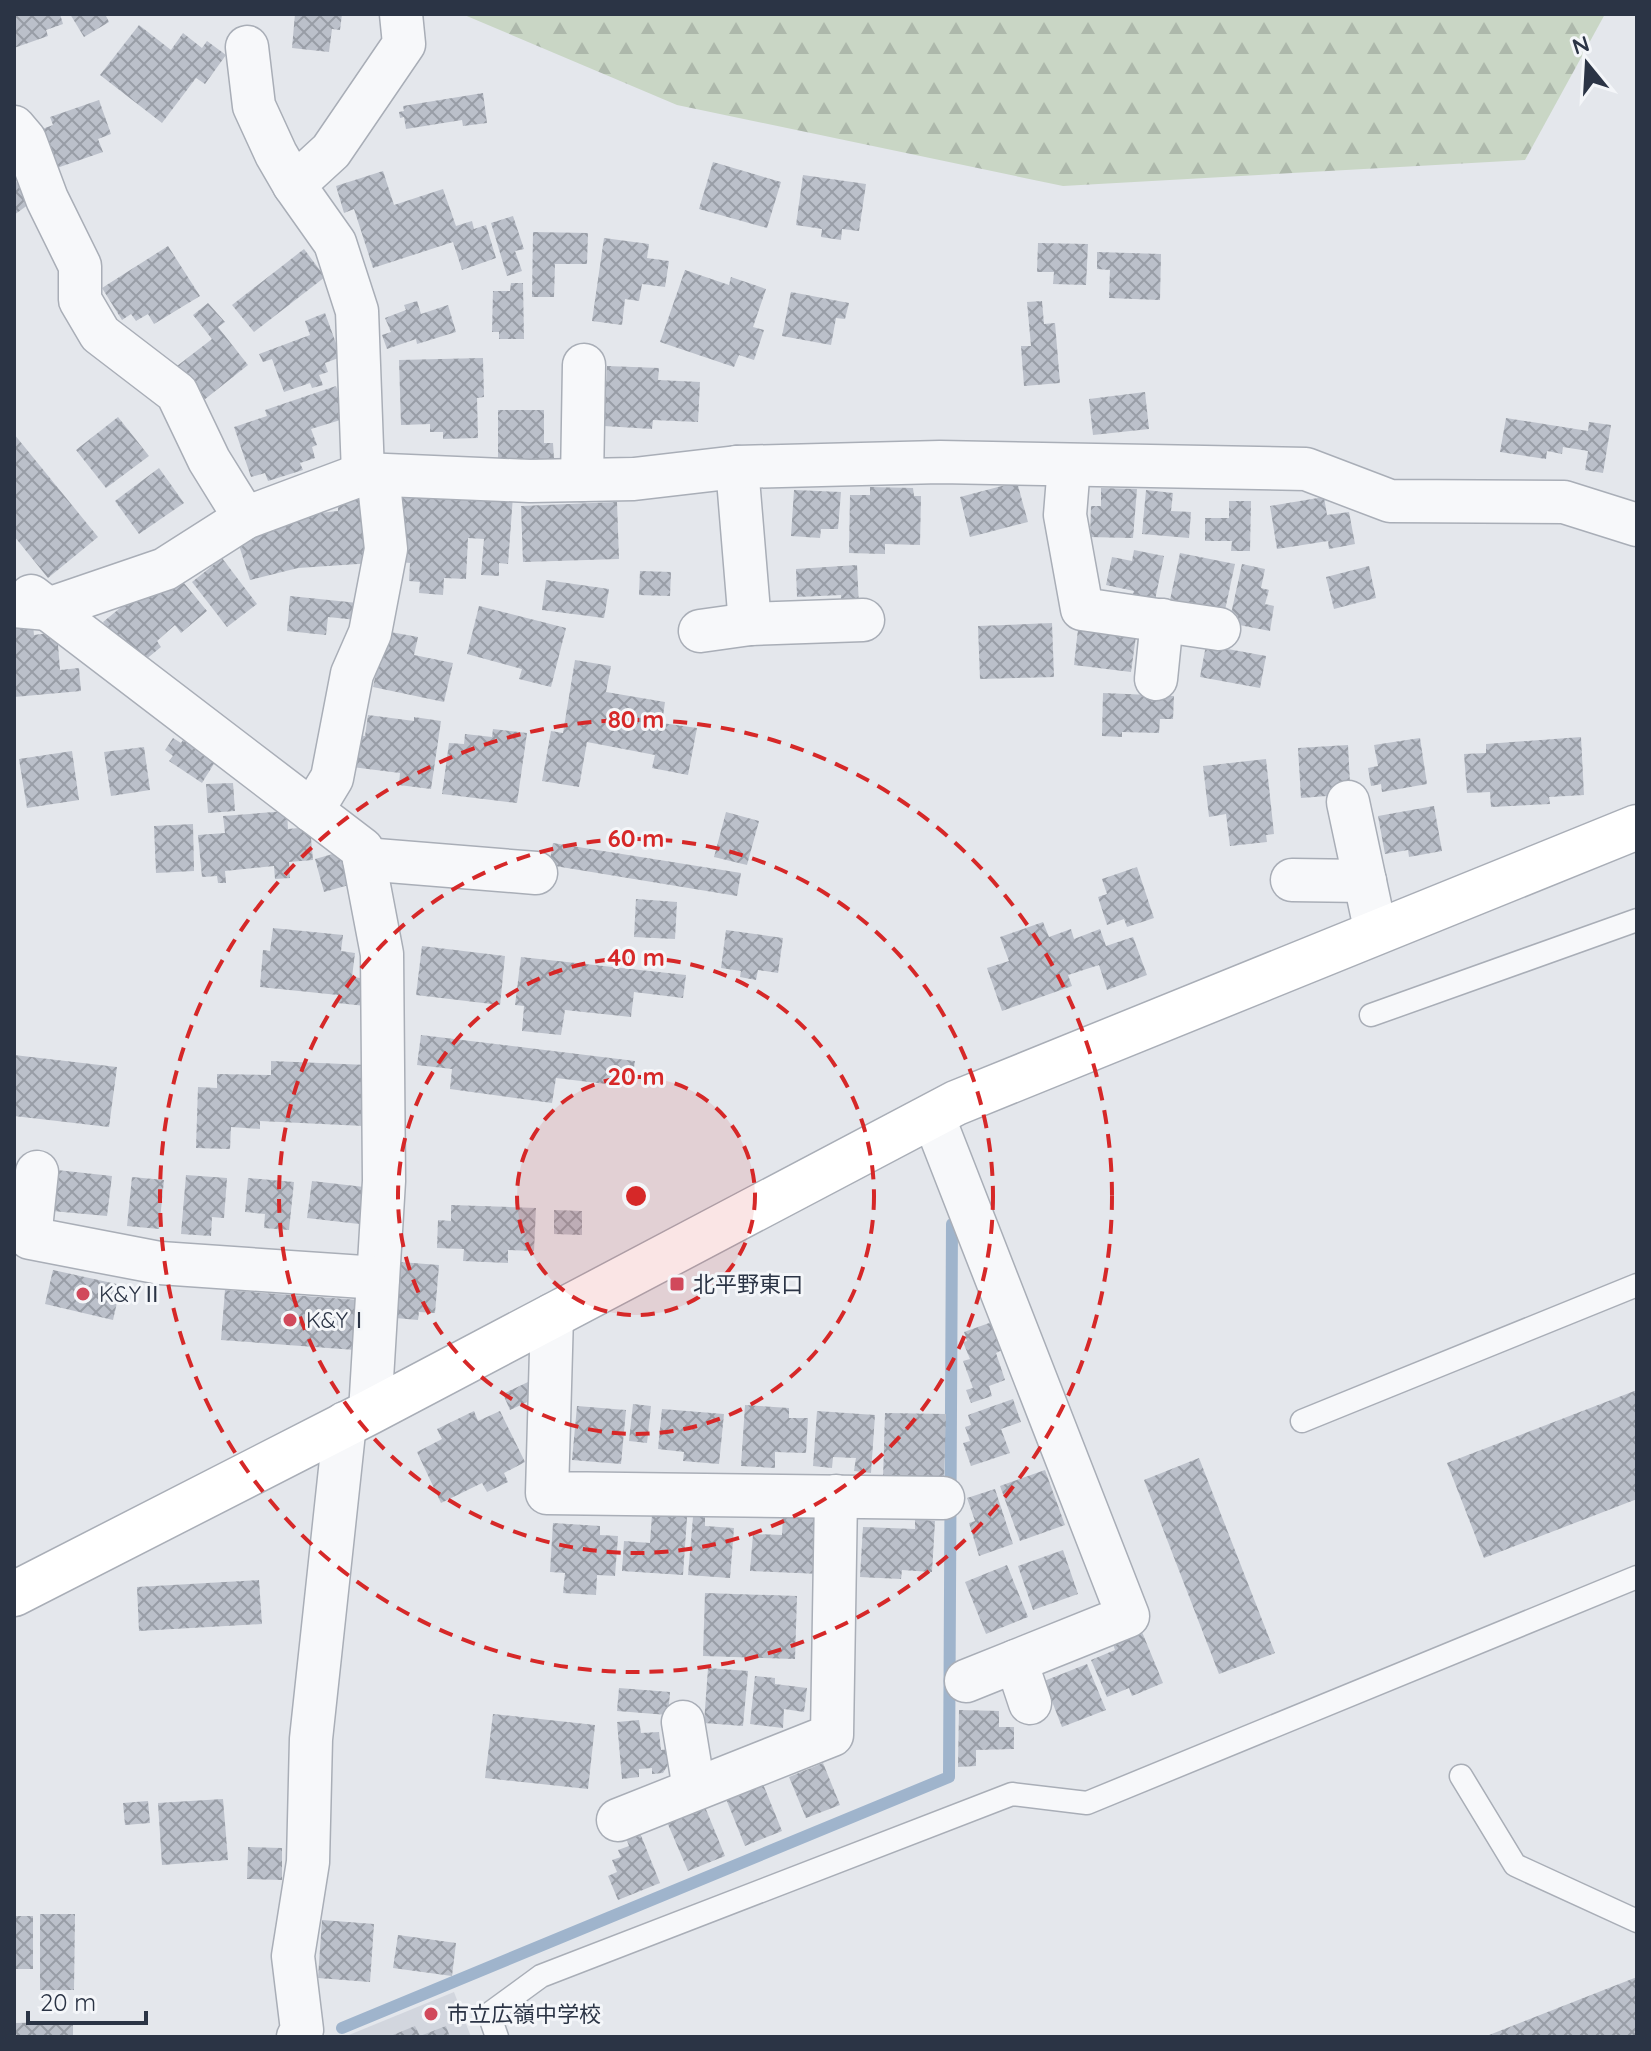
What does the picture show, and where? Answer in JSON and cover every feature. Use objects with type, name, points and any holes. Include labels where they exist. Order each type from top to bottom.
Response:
[{"type":"street","points":[[294,185],[331,151],[404,44],[401,14]]},
{"type":"street","points":[[247,47],[254,106],[294,185],[335,243],[357,311],[370,475],[386,549],[370,633],[352,674],[332,778],[312,811]]},
{"type":"street","points":[[14,127],[25,140],[47,199],[80,266],[80,300],[86,311],[100,334],[177,393],[209,460],[245,518]]},
{"type":"street","points":[[582,480],[584,365]]},
{"type":"street","points":[[31,608],[165,569],[245,518],[370,475],[634,479],[737,467],[940,462],[1306,469],[1390,501],[1564,502],[1637,525]]},
{"type":"street","points":[[1069,465],[1065,515],[1082,609],[1219,629]]},
{"type":"street","points":[[737,467],[750,624]]},
{"type":"street","points":[[14,583],[31,608],[312,811],[362,849],[364,859],[382,954],[384,1181],[378,1278],[311,1739],[308,1862],[293,1956],[302,2030],[298,2037]]},
{"type":"street","points":[[700,631],[750,624],[863,620]]},
{"type":"street","points":[[1156,679],[1162,620]]},
{"type":"street","points":[[1348,802],[1376,933]]},
{"type":"street","points":[[14,1594],[970,1097],[1637,827]]},
{"type":"street","points":[[364,859],[536,873]]},
{"type":"street","points":[[1292,880],[1365,881]]},
{"type":"street","points":[[933,1116],[1128,1616],[966,1681]]},
{"type":"street","points":[[37,1172],[30,1238],[160,1263],[378,1278]]},
{"type":"street","points":[[552,1315],[547,1493],[943,1498]]},
{"type":"street","points":[[618,1820],[832,1735],[836,1496]]},
{"type":"street","points":[[1016,1661],[1030,1703]]},
{"type":"street","points":[[683,1722],[694,1789]]},
{"type":"lane","points":[[1371,1015],[1637,920]]},
{"type":"lane","points":[[1302,1421],[1637,1285]]},
{"type":"lane","points":[[497,2037],[489,2014],[541,1976],[1012,1794],[1087,1803],[1637,1577]]},
{"type":"lane","points":[[1461,1776],[1515,1865],[1637,1921]]},
{"type":"shaded area","name":"市立広嶺中学校","points":[[454,1992],[471,2037],[344,2037]]},
{"type":"green space","points":[[462,14],[1605,14],[1525,160],[1063,186],[677,105]]},
{"type":"building","points":[[14,14],[60,14],[63,24],[46,30],[48,36],[14,48]]},
{"type":"building","points":[[70,14],[105,14],[109,22],[84,37]]},
{"type":"building","points":[[295,14],[342,14],[340,30],[332,29],[329,52],[292,48]]},
{"type":"building","points":[[139,25],[171,50],[183,33],[202,48],[207,41],[226,55],[205,84],[196,78],[162,123],[100,75]]},
{"type":"building","points":[[483,93],[487,123],[463,126],[462,120],[406,129],[404,117],[400,118],[399,112],[404,111],[403,106]]},
{"type":"building","points":[[99,100],[111,134],[98,139],[103,152],[54,169],[40,130],[53,125],[50,117]]},
{"type":"building","points":[[713,162],[781,182],[767,228],[699,209]]},
{"type":"building","points":[[383,171],[394,205],[443,189],[456,226],[472,221],[474,229],[486,225],[496,258],[462,270],[453,242],[373,268],[354,209],[344,213],[336,186]]},
{"type":"building","points":[[803,175],[866,184],[859,231],[842,229],[841,240],[821,237],[822,229],[796,225]]},
{"type":"building","points":[[14,179],[32,202],[14,215]]},
{"type":"building","points":[[513,216],[524,249],[515,251],[522,271],[507,276],[491,223]]},
{"type":"building","points":[[533,232],[588,233],[587,264],[555,264],[554,297],[532,297]]},
{"type":"building","points":[[604,238],[649,244],[647,258],[669,261],[665,287],[642,284],[639,301],[625,299],[622,325],[592,321]]},
{"type":"building","points":[[1038,243],[1088,244],[1086,285],[1053,284],[1054,272],[1037,272]]},
{"type":"building","points":[[168,246],[200,296],[154,324],[148,314],[136,321],[131,314],[122,320],[102,288]]},
{"type":"building","points":[[304,249],[325,277],[254,332],[232,305]]},
{"type":"building","points":[[1097,252],[1161,254],[1160,300],[1109,298],[1110,270],[1097,269]]},
{"type":"building","points":[[685,270],[729,285],[731,277],[766,289],[753,327],[764,330],[754,360],[739,355],[734,367],[660,342]]},
{"type":"building","points":[[511,283],[523,283],[524,339],[499,339],[499,332],[492,332],[493,291],[510,291]]},
{"type":"building","points":[[791,292],[849,303],[845,319],[836,318],[831,345],[782,336]]},
{"type":"building","points":[[417,301],[421,314],[448,305],[456,332],[417,344],[416,339],[387,349],[382,335],[391,332],[385,318],[406,310],[404,305]]},
{"type":"building","points":[[1042,301],[1044,324],[1055,323],[1060,383],[1024,386],[1021,346],[1031,346],[1027,302]]},
{"type":"building","points":[[208,303],[225,322],[218,327],[248,365],[204,400],[177,366],[212,339],[193,315]]},
{"type":"building","points":[[325,313],[341,357],[325,363],[328,372],[319,375],[323,385],[312,388],[310,383],[284,392],[272,359],[263,362],[259,354],[310,335],[305,321]]},
{"type":"building","points":[[483,358],[484,397],[477,398],[478,438],[443,439],[443,432],[430,432],[430,424],[401,425],[399,360]]},
{"type":"building","points":[[607,366],[659,368],[658,380],[700,382],[698,422],[653,420],[652,429],[604,426]]},
{"type":"building","points":[[336,386],[347,418],[311,429],[317,445],[312,447],[315,458],[300,463],[303,470],[268,481],[265,473],[251,477],[234,427],[267,416],[265,410]]},
{"type":"building","points":[[1145,392],[1149,429],[1093,435],[1089,399]]},
{"type":"building","points":[[498,410],[544,410],[544,443],[553,443],[554,459],[498,459]]},
{"type":"building","points":[[118,417],[149,456],[106,488],[76,450]]},
{"type":"building","points":[[1506,418],[1588,431],[1589,422],[1611,425],[1603,473],[1585,470],[1588,451],[1563,447],[1562,454],[1547,451],[1546,459],[1500,452]]},
{"type":"building","points":[[14,434],[98,537],[48,578],[14,536]]},
{"type":"building","points":[[159,468],[184,503],[139,534],[115,501]]},
{"type":"building","points":[[1017,482],[1028,522],[970,537],[960,497]]},
{"type":"building","points":[[870,487],[913,488],[914,496],[921,496],[920,545],[885,544],[885,554],[849,553],[850,495],[870,495]]},
{"type":"building","points":[[398,488],[513,496],[508,564],[499,563],[499,576],[481,575],[484,539],[468,538],[466,579],[444,578],[443,595],[419,593],[420,582],[409,581],[410,563],[401,562]]},
{"type":"building","points":[[1101,488],[1137,489],[1133,538],[1090,537],[1091,506],[1101,506]]},
{"type":"building","points":[[794,490],[841,492],[838,529],[821,529],[820,538],[791,536]]},
{"type":"building","points":[[1146,490],[1173,493],[1171,511],[1191,512],[1189,538],[1142,534]]},
{"type":"building","points":[[370,496],[373,563],[298,568],[250,580],[237,539],[282,517],[338,511],[338,498]]},
{"type":"building","points":[[1324,497],[1327,515],[1349,512],[1355,544],[1329,549],[1328,541],[1277,549],[1270,506]]},
{"type":"building","points":[[1229,501],[1251,501],[1250,551],[1231,551],[1232,541],[1205,541],[1205,518],[1229,518]]},
{"type":"building","points":[[617,502],[619,559],[523,562],[521,506]]},
{"type":"building","points":[[1134,550],[1164,556],[1155,600],[1132,596],[1134,591],[1106,585],[1112,557],[1132,561]]},
{"type":"building","points":[[1180,553],[1235,564],[1225,610],[1170,600]]},
{"type":"building","points":[[222,558],[257,604],[227,627],[192,582]]},
{"type":"building","points":[[1242,564],[1265,569],[1261,588],[1269,590],[1265,604],[1274,606],[1270,631],[1229,623]]},
{"type":"building","points":[[857,565],[859,606],[841,607],[841,595],[797,597],[796,569]]},
{"type":"building","points":[[1369,566],[1376,598],[1334,609],[1326,577]]},
{"type":"building","points":[[640,571],[671,572],[670,596],[639,595]]},
{"type":"building","points":[[179,577],[207,611],[181,633],[175,625],[157,641],[161,647],[139,665],[103,622],[153,581]]},
{"type":"building","points":[[546,580],[609,589],[604,618],[542,610]]},
{"type":"building","points":[[290,596],[358,603],[357,620],[328,617],[326,635],[287,631]]},
{"type":"building","points":[[479,606],[566,628],[551,687],[519,679],[522,669],[467,654]]},
{"type":"building","points":[[1052,623],[1054,677],[980,679],[978,626]]},
{"type":"building","points":[[33,625],[34,635],[57,632],[60,670],[79,668],[81,691],[14,697],[14,626]]},
{"type":"building","points":[[1078,629],[1136,636],[1131,672],[1074,665]]},
{"type":"building","points":[[385,631],[418,637],[414,655],[453,663],[444,702],[373,687]]},
{"type":"building","points":[[1206,645],[1266,656],[1260,688],[1200,677]]},
{"type":"building","points":[[575,660],[611,666],[606,692],[665,702],[662,723],[697,728],[688,775],[652,768],[655,755],[587,742],[579,787],[542,781],[551,731],[563,733]]},
{"type":"building","points":[[1103,693],[1174,696],[1173,719],[1160,719],[1159,733],[1122,732],[1122,737],[1102,736]]},
{"type":"building","points":[[368,715],[441,721],[431,789],[399,785],[400,773],[352,767],[356,735],[365,736]]},
{"type":"building","points":[[493,729],[527,733],[517,803],[442,794],[449,743],[464,744],[465,734],[492,737]]},
{"type":"building","points":[[185,737],[217,759],[202,783],[169,761],[173,756],[165,750],[173,738],[181,743]]},
{"type":"building","points":[[1581,737],[1584,795],[1549,797],[1550,804],[1491,807],[1490,792],[1467,793],[1464,754],[1486,753],[1486,744]]},
{"type":"building","points":[[1420,738],[1427,784],[1382,792],[1381,784],[1371,786],[1368,768],[1378,766],[1374,745]]},
{"type":"building","points":[[1348,745],[1350,784],[1340,795],[1301,798],[1298,748]]},
{"type":"building","points":[[144,747],[150,790],[111,796],[104,752]]},
{"type":"building","points":[[72,751],[79,800],[27,808],[19,759]]},
{"type":"building","points":[[1266,759],[1274,834],[1266,835],[1267,842],[1230,846],[1226,814],[1209,817],[1203,766]]},
{"type":"building","points":[[233,783],[235,811],[208,813],[206,784]]},
{"type":"building","points":[[1434,806],[1442,851],[1409,857],[1408,850],[1385,854],[1378,816]]},
{"type":"building","points":[[287,811],[288,829],[310,827],[313,860],[289,862],[290,878],[275,879],[274,866],[225,871],[226,883],[218,883],[217,876],[202,877],[198,835],[225,833],[223,816]]},
{"type":"building","points":[[726,812],[759,821],[747,865],[714,857]]},
{"type":"building","points":[[193,824],[194,871],[156,873],[154,826]]},
{"type":"building","points":[[553,843],[741,873],[737,896],[549,865]]},
{"type":"building","points":[[347,850],[356,883],[324,892],[315,859]]},
{"type":"building","points":[[1137,867],[1154,918],[1127,927],[1124,919],[1107,925],[1098,897],[1107,894],[1102,879]]},
{"type":"building","points":[[636,899],[677,902],[675,939],[634,937]]},
{"type":"building","points":[[1043,922],[1049,937],[1071,929],[1074,939],[1100,929],[1106,946],[1133,937],[1147,975],[1107,990],[1099,965],[1068,975],[1072,986],[1002,1011],[987,968],[1009,961],[1000,937]]},
{"type":"building","points":[[273,928],[343,935],[341,951],[355,953],[352,977],[369,979],[366,1006],[337,1003],[338,995],[260,987],[263,950],[270,951]]},
{"type":"building","points":[[726,930],[783,938],[778,973],[758,970],[756,980],[740,977],[741,971],[721,968]]},
{"type":"building","points":[[422,946],[505,956],[500,1005],[416,995]]},
{"type":"building","points":[[521,957],[686,975],[683,998],[634,992],[631,1017],[565,1010],[561,1035],[522,1031],[524,1006],[515,1005]]},
{"type":"building","points":[[421,1035],[635,1061],[631,1087],[556,1078],[552,1103],[450,1089],[452,1069],[417,1065]]},
{"type":"building","points":[[14,1055],[117,1067],[109,1127],[14,1116]]},
{"type":"building","points":[[271,1061],[368,1065],[364,1126],[260,1121],[260,1129],[231,1127],[230,1149],[196,1148],[198,1087],[217,1088],[217,1074],[271,1075]]},
{"type":"building","points":[[57,1170],[112,1176],[107,1216],[52,1211]]},
{"type":"building","points":[[186,1175],[227,1178],[224,1218],[212,1217],[211,1236],[181,1234]]},
{"type":"building","points":[[132,1177],[164,1180],[159,1229],[127,1226]]},
{"type":"building","points":[[248,1178],[294,1182],[289,1230],[264,1228],[265,1214],[245,1212]]},
{"type":"building","points":[[312,1181],[364,1187],[359,1224],[307,1218]]},
{"type":"building","points":[[451,1205],[536,1208],[534,1251],[508,1250],[508,1263],[463,1261],[464,1249],[437,1248],[438,1220],[451,1221]]},
{"type":"building","points":[[554,1210],[582,1211],[582,1235],[554,1234]]},
{"type":"building","points":[[400,1262],[439,1265],[435,1313],[419,1312],[418,1320],[395,1318]]},
{"type":"building","name":"K&YⅡ","points":[[53,1270],[121,1285],[113,1320],[45,1304]]},
{"type":"building","name":"K&YⅠ","points":[[225,1290],[359,1300],[355,1350],[221,1340]]},
{"type":"building","points":[[992,1322],[1002,1350],[996,1353],[1005,1380],[989,1386],[992,1396],[971,1403],[966,1390],[973,1388],[963,1361],[970,1359],[963,1342],[967,1341],[964,1332]]},
{"type":"building","points":[[528,1382],[536,1398],[510,1410],[503,1394]]},
{"type":"building","points":[[1637,1390],[1637,1499],[1484,1558],[1447,1463]]},
{"type":"building","points":[[1013,1399],[1021,1422],[1001,1429],[1010,1453],[971,1466],[963,1443],[970,1441],[965,1427],[971,1425],[968,1415]]},
{"type":"building","points":[[633,1404],[651,1406],[647,1443],[629,1441]]},
{"type":"building","points":[[745,1405],[789,1408],[789,1418],[808,1418],[806,1453],[775,1452],[775,1468],[741,1466]]},
{"type":"building","points":[[577,1406],[626,1410],[621,1464],[572,1460]]},
{"type":"building","points":[[662,1409],[724,1414],[719,1464],[683,1461],[684,1452],[658,1449]]},
{"type":"building","points":[[474,1411],[478,1421],[500,1411],[525,1462],[504,1473],[508,1482],[487,1492],[482,1483],[441,1503],[417,1452],[442,1439],[437,1429]]},
{"type":"building","points":[[817,1411],[875,1415],[871,1473],[854,1471],[856,1458],[833,1457],[832,1468],[813,1466]]},
{"type":"building","points":[[885,1413],[946,1414],[944,1480],[883,1479]]},
{"type":"building","points":[[1199,1458],[1275,1653],[1219,1674],[1144,1480]]},
{"type":"building","points":[[1045,1470],[1065,1525],[1020,1541],[1000,1486]]},
{"type":"building","points":[[995,1489],[1013,1544],[979,1556],[969,1523],[975,1521],[967,1498]]},
{"type":"building","points":[[652,1514],[687,1517],[683,1575],[622,1571],[624,1541],[650,1543]]},
{"type":"building","points":[[783,1514],[814,1516],[813,1530],[823,1530],[821,1574],[750,1571],[753,1534],[782,1535]]},
{"type":"building","points":[[693,1517],[705,1517],[705,1526],[734,1528],[730,1578],[688,1575]]},
{"type":"building","points":[[915,1519],[935,1521],[932,1572],[902,1570],[901,1579],[860,1577],[863,1527],[915,1529]]},
{"type":"building","points":[[553,1523],[600,1526],[600,1535],[618,1536],[615,1576],[597,1575],[596,1595],[563,1593],[565,1573],[550,1572]]},
{"type":"building","points":[[1063,1550],[1078,1594],[1033,1610],[1018,1566]]},
{"type":"building","points":[[1007,1565],[1028,1617],[986,1634],[965,1582]]},
{"type":"building","points":[[259,1580],[262,1624],[139,1631],[137,1587]]},
{"type":"building","points":[[705,1593],[797,1596],[795,1659],[703,1656]]},
{"type":"building","points":[[1142,1632],[1163,1683],[1132,1696],[1129,1688],[1107,1697],[1091,1660],[1115,1650],[1113,1644]]},
{"type":"building","points":[[1087,1664],[1106,1710],[1062,1727],[1044,1681]]},
{"type":"building","points":[[708,1668],[748,1671],[743,1726],[704,1723]]},
{"type":"building","points":[[755,1676],[775,1678],[775,1684],[807,1688],[804,1712],[784,1709],[783,1728],[750,1724]]},
{"type":"building","points":[[619,1688],[670,1692],[668,1715],[617,1711]]},
{"type":"building","points":[[959,1710],[999,1711],[999,1727],[1014,1727],[1014,1749],[976,1750],[976,1766],[958,1767]]},
{"type":"building","points":[[493,1714],[595,1725],[588,1789],[485,1778]]},
{"type":"building","points":[[639,1720],[641,1733],[659,1732],[661,1750],[668,1749],[669,1763],[663,1773],[652,1774],[652,1768],[639,1769],[639,1777],[622,1779],[617,1722]]},
{"type":"building","points":[[823,1763],[840,1805],[806,1818],[789,1777]]},
{"type":"building","points":[[763,1784],[782,1831],[745,1846],[726,1799]]},
{"type":"building","points":[[223,1799],[228,1860],[162,1865],[158,1803]]},
{"type":"building","points":[[148,1801],[150,1823],[125,1825],[123,1803]]},
{"type":"building","points":[[705,1807],[725,1856],[688,1871],[667,1822]]},
{"type":"building","points":[[640,1833],[660,1883],[618,1900],[608,1876],[617,1872],[612,1860],[621,1857],[618,1850],[629,1846],[626,1838]]},
{"type":"building","points":[[248,1847],[282,1848],[282,1880],[247,1879]]},
{"type":"building","points":[[40,1914],[75,1914],[74,1990],[40,1990]]},
{"type":"building","points":[[14,1916],[33,1916],[33,1969],[14,1969]]},
{"type":"building","points":[[322,1920],[374,1924],[370,1982],[318,1978]]},
{"type":"building","points":[[398,1935],[456,1943],[452,1976],[393,1968]]},
{"type":"building","points":[[1637,1977],[1637,2037],[1484,2037]]},
{"type":"building","points":[[73,2022],[73,2037],[14,2037],[14,2023]]},
{"type":"building","points":[[415,2026],[420,2036],[446,2026],[450,2037],[388,2037]]},
{"type":"waterway","points":[[342,2028],[949,1777],[952,1224]]},
{"type":"place","name":"北平野東口","points":[[677,1284]]},
{"type":"place","name":"K&YⅡ","points":[[83,1294]]},
{"type":"place","name":"K&YⅠ","points":[[290,1320]]},
{"type":"place","name":"市立広嶺中学校","points":[[431,2014]]}]
